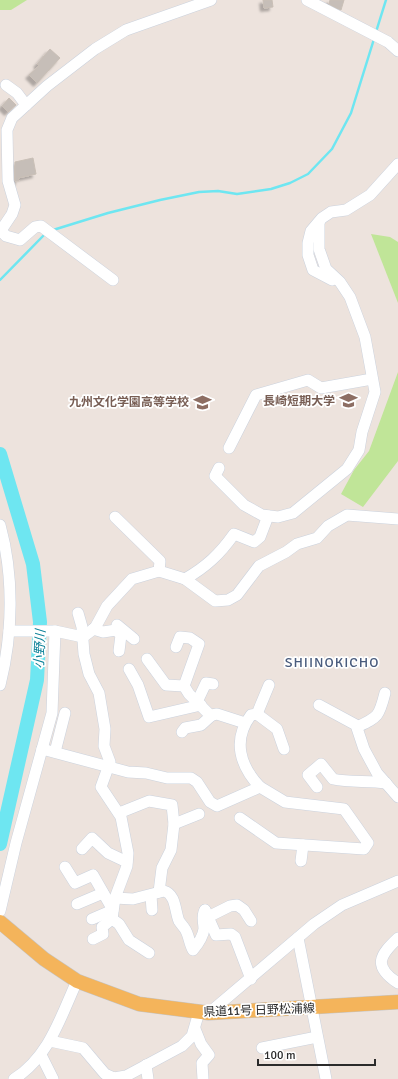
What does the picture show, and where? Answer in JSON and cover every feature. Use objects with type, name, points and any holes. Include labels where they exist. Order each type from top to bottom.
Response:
[{"type":"main road","name":"県道11号 日野松浦線","points":[[0,922],[44,959],[77,981],[139,1004],[204,1013],[398,1002]]},
{"type":"street","points":[[113,280],[41,226],[35,228],[20,240],[6,236],[1,231],[12,214],[15,205],[8,180],[7,130],[12,118],[26,105],[47,86],[95,49],[126,30],[211,0]]},
{"type":"street","points":[[307,0],[388,42],[398,50]]},
{"type":"street","points":[[6,85],[17,93],[26,105]]},
{"type":"street","points":[[219,468],[215,476],[218,481],[244,505],[262,515],[278,517],[293,513],[347,469],[359,450],[362,432],[375,392],[365,337],[350,296],[340,282],[313,270],[308,255],[308,243],[311,231],[322,218],[331,212],[346,210],[370,195],[398,164]]},
{"type":"street","points":[[229,448],[256,395],[308,380],[321,388],[372,380]]},
{"type":"street","points":[[83,638],[95,627],[107,606],[132,579],[159,571],[185,579],[215,601],[228,600],[237,594],[259,566],[286,552],[296,544],[318,538],[328,526],[347,515],[398,519]]},
{"type":"street","points":[[185,579],[203,568],[217,556],[234,534],[254,542],[260,537],[268,516]]},
{"type":"street","points":[[115,517],[160,561],[159,571]]},
{"type":"street","points":[[0,525],[4,540],[8,573],[11,631],[3,657],[0,685]]},
{"type":"street","points":[[78,613],[82,627],[89,674],[99,693],[105,729],[104,746],[110,762],[101,787],[118,813],[125,835],[128,862],[115,898],[113,915],[102,927],[103,934],[93,939]]},
{"type":"street","points":[[95,627],[118,625],[134,638]]},
{"type":"street","points":[[95,627],[103,632],[116,630],[121,635],[119,651]]},
{"type":"street","points":[[11,631],[53,631],[83,638]]},
{"type":"street","points":[[0,911],[16,843],[52,713],[53,631]]},
{"type":"street","points":[[176,647],[180,637],[190,638],[199,644],[184,686],[188,694],[211,716]]},
{"type":"street","points":[[147,659],[166,685],[184,686]]},
{"type":"street","points":[[129,670],[138,685],[150,717],[199,704]]},
{"type":"street","points":[[199,704],[206,683],[213,684]]},
{"type":"street","points":[[257,714],[269,685]]},
{"type":"street","points":[[357,727],[376,718],[381,708],[385,693]]},
{"type":"street","points":[[319,705],[344,718],[357,727],[364,749],[377,772],[398,797]]},
{"type":"street","points":[[55,752],[65,712]]},
{"type":"street","points":[[182,732],[185,728],[201,725],[211,716],[217,714],[245,723]]},
{"type":"street","points":[[242,823],[276,843],[364,849],[368,843],[344,809],[285,802],[260,787],[251,777],[242,760],[240,746],[245,723],[251,715],[257,714],[277,729],[284,749]]},
{"type":"street","points":[[42,748],[128,772],[146,773],[167,778],[191,778],[197,782],[210,802],[217,806],[260,787]]},
{"type":"street","points":[[317,786],[308,775],[324,762],[333,779],[348,782],[368,780],[386,783]]},
{"type":"street","points":[[118,813],[129,807],[149,801],[172,805],[174,824],[171,850],[162,868],[152,910]]},
{"type":"street","points":[[174,824],[199,814]]},
{"type":"street","points":[[82,849],[92,838],[108,853],[128,862]]},
{"type":"street","points":[[301,861],[303,845]]},
{"type":"street","points":[[65,867],[75,883],[92,875],[103,893],[113,915],[129,940],[149,953]]},
{"type":"street","points":[[50,1041],[83,1048],[105,1074],[114,1078],[126,1076],[182,1046],[192,1036],[204,1013],[251,979],[314,924],[342,905],[398,880]]},
{"type":"street","points":[[115,898],[133,899],[168,892],[172,897],[180,923],[186,930],[189,944],[193,950],[200,941],[204,930],[202,916],[205,911],[237,905],[244,910],[252,921]]},
{"type":"street","points":[[77,904],[103,893]]},
{"type":"street","points":[[205,911],[216,935],[231,934],[234,937],[251,979]]},
{"type":"street","points":[[92,919],[113,915],[124,916]]},
{"type":"street","points":[[298,938],[326,1079]]},
{"type":"street","points":[[398,938],[384,951],[381,960],[384,968],[398,983]]},
{"type":"street","points":[[14,1079],[40,1055],[50,1041],[77,981]]},
{"type":"street","points":[[195,1029],[201,1044],[209,1055],[202,1063],[203,1079]]},
{"type":"street","points":[[262,1048],[317,1037]]},
{"type":"street","points":[[40,1055],[53,1079]]},
{"type":"street","points":[[205,1059],[218,1056]]},
{"type":"street","points":[[146,1065],[148,1079]]},
{"type":"green space","points":[[0,0],[27,0],[11,10],[0,10]]},
{"type":"green space","points":[[371,234],[390,237],[398,242],[398,303]]},
{"type":"green space","points":[[398,372],[398,461],[363,507],[341,494],[354,470],[369,451]]},
{"type":"building","points":[[263,0],[272,0],[273,7],[264,8]]},
{"type":"building","points":[[330,0],[344,0],[341,10],[329,4]]},
{"type":"building","points":[[50,49],[60,58],[37,83],[29,75],[39,66],[37,64]]},
{"type":"building","points":[[9,98],[16,105],[8,112],[2,106]]},
{"type":"building","points":[[33,158],[36,174],[18,178],[19,181],[15,181],[15,162]]},
{"type":"waterway","points":[[376,32],[386,0]]},
{"type":"waterway","points":[[53,230],[108,213],[199,192],[218,191],[237,194],[271,189],[290,183],[308,174],[332,149],[351,113],[374,39]]},
{"type":"waterway","points":[[0,280],[45,234]]},
{"type":"waterway","name":"小野川","points":[[0,454],[33,564],[40,622],[37,680],[0,844]]},
{"type":"place","name":"長崎短期大学","points":[[348,401]]},
{"type":"place","name":"九州文化学園高等学校","points":[[202,402]]},
{"type":"district","name":"SHIINOKICHO","points":[[332,662]]}]
